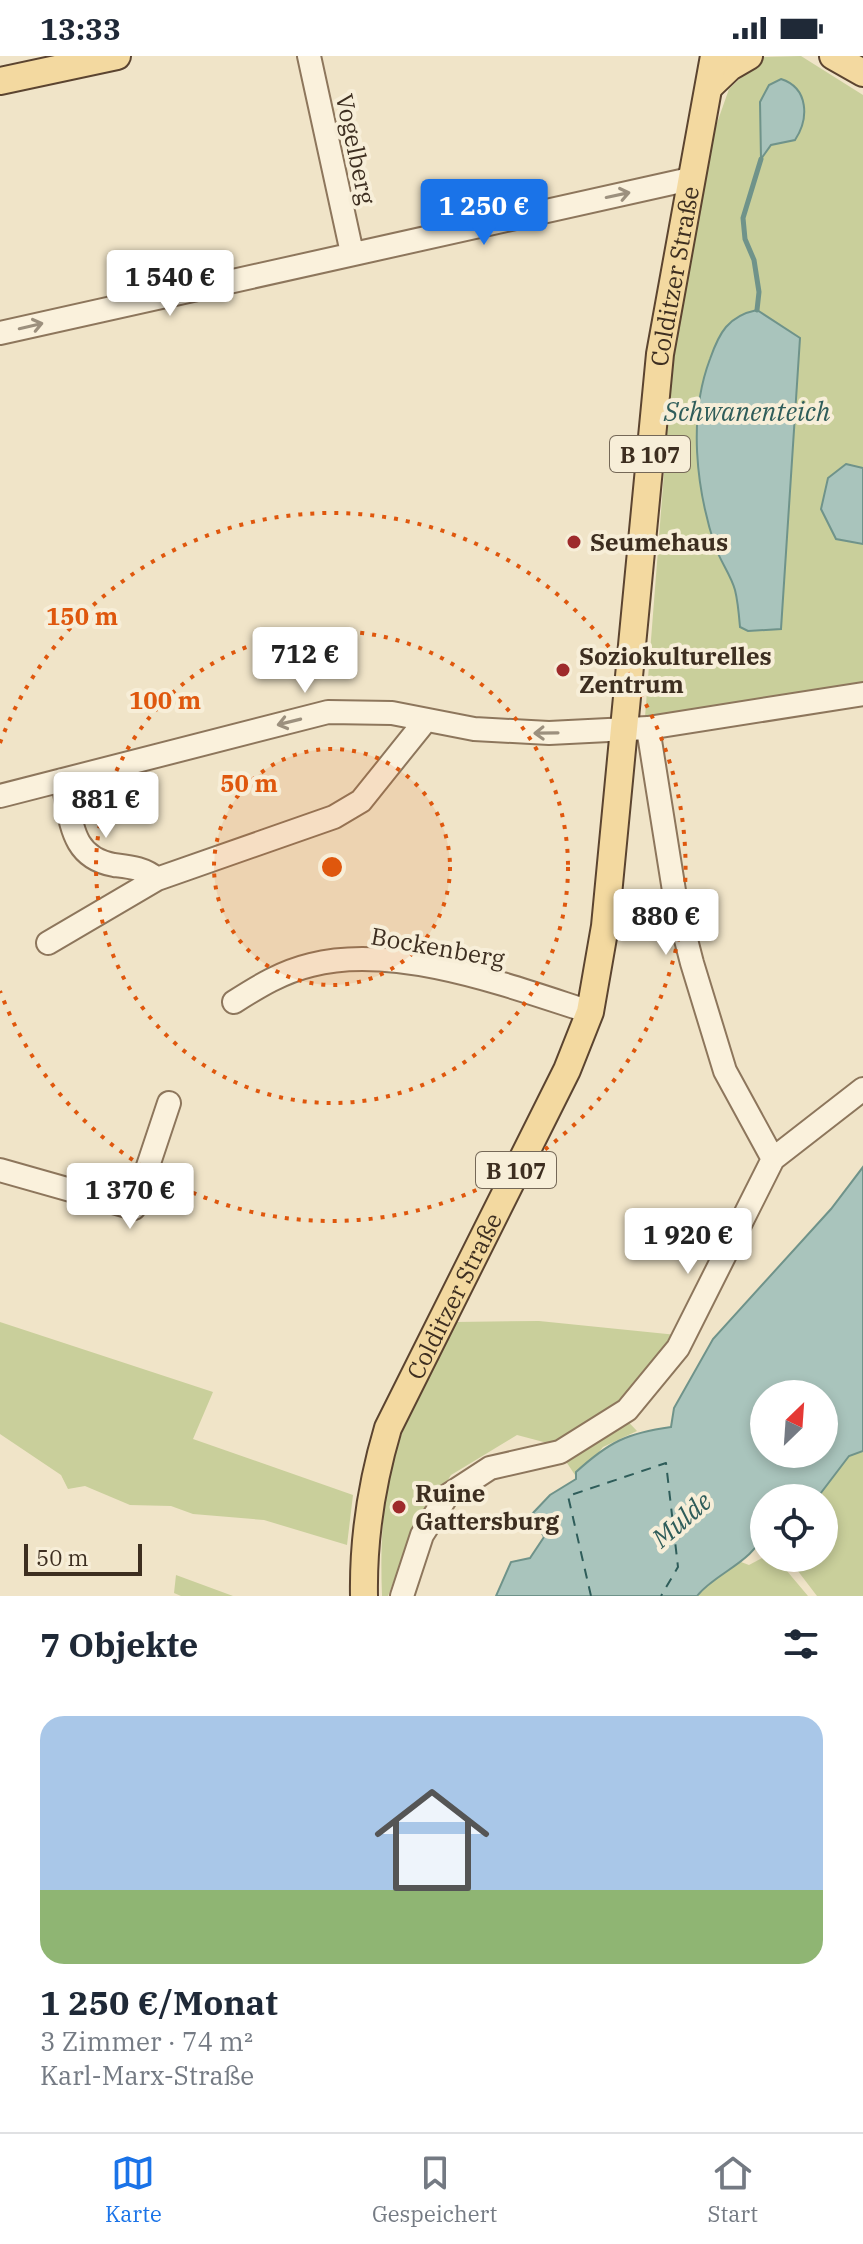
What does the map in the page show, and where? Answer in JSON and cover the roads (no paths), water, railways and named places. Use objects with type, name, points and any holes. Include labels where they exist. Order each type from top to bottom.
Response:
[{"type":"main road","name":"Colditzer Straße","points":[[364,1596],[364,1560],[371,1506],[388,1428],[567,1070],[590,1012],[636,729],[660,354],[714,56]]},
{"type":"main road","points":[[709,87],[730,67],[749,56]]},
{"type":"main road","points":[[833,56],[863,73]]},
{"type":"main road","points":[[0,81],[106,57]]},
{"type":"street","name":"Vogelberg","points":[[309,56],[352,253]]},
{"type":"street","points":[[0,333],[690,179]]},
{"type":"street","points":[[0,796],[328,712],[392,713],[502,733],[636,729],[863,694]]},
{"type":"street","points":[[48,943],[109,903],[157,879],[334,817],[361,801],[426,720]]},
{"type":"street","points":[[636,729],[692,963],[725,1071],[773,1159]]},
{"type":"street","points":[[62,780],[79,846],[87,857],[136,868],[157,879]]},
{"type":"street","name":"Bockenberg","points":[[234,1002],[269,979],[310,965],[379,958],[493,981],[590,1012]]},
{"type":"street","points":[[402,1596],[422,1535],[447,1496],[490,1468],[560,1452],[627,1410],[678,1348],[773,1159],[863,1089]]},
{"type":"street","points":[[0,1170],[134,1208],[169,1103]]},
{"type":"water","points":[[781,79],[797,89],[801,97],[803,123],[795,140],[771,145],[761,159],[760,102],[769,85]]},
{"type":"water","name":"Schwanenteich","points":[[757,310],[800,338],[781,629],[748,631],[740,627],[735,590],[708,524],[699,477],[697,428],[703,381],[717,341],[732,321]]},
{"type":"water","points":[[846,464],[863,468],[863,544],[836,539],[821,509],[828,478]]},
{"type":"water","name":"Mulde","points":[[863,1167],[863,1451],[849,1456],[828,1484],[750,1484],[750,1553],[697,1596],[496,1596],[511,1562],[530,1558],[544,1537],[532,1514],[550,1495],[576,1479],[576,1472],[609,1446],[642,1432],[671,1427],[674,1408],[713,1339],[831,1209]]},
{"type":"waterway","points":[[757,310],[759,292],[754,260],[745,239],[743,218],[761,159]]},
{"type":"place","name":"Seumehaus","points":[[574,542]]},
{"type":"place","name":"Soziokulturelles Zentrum","points":[[563,670]]},
{"type":"place","name":"Ruine Gattersburg","points":[[399,1507]]}]
